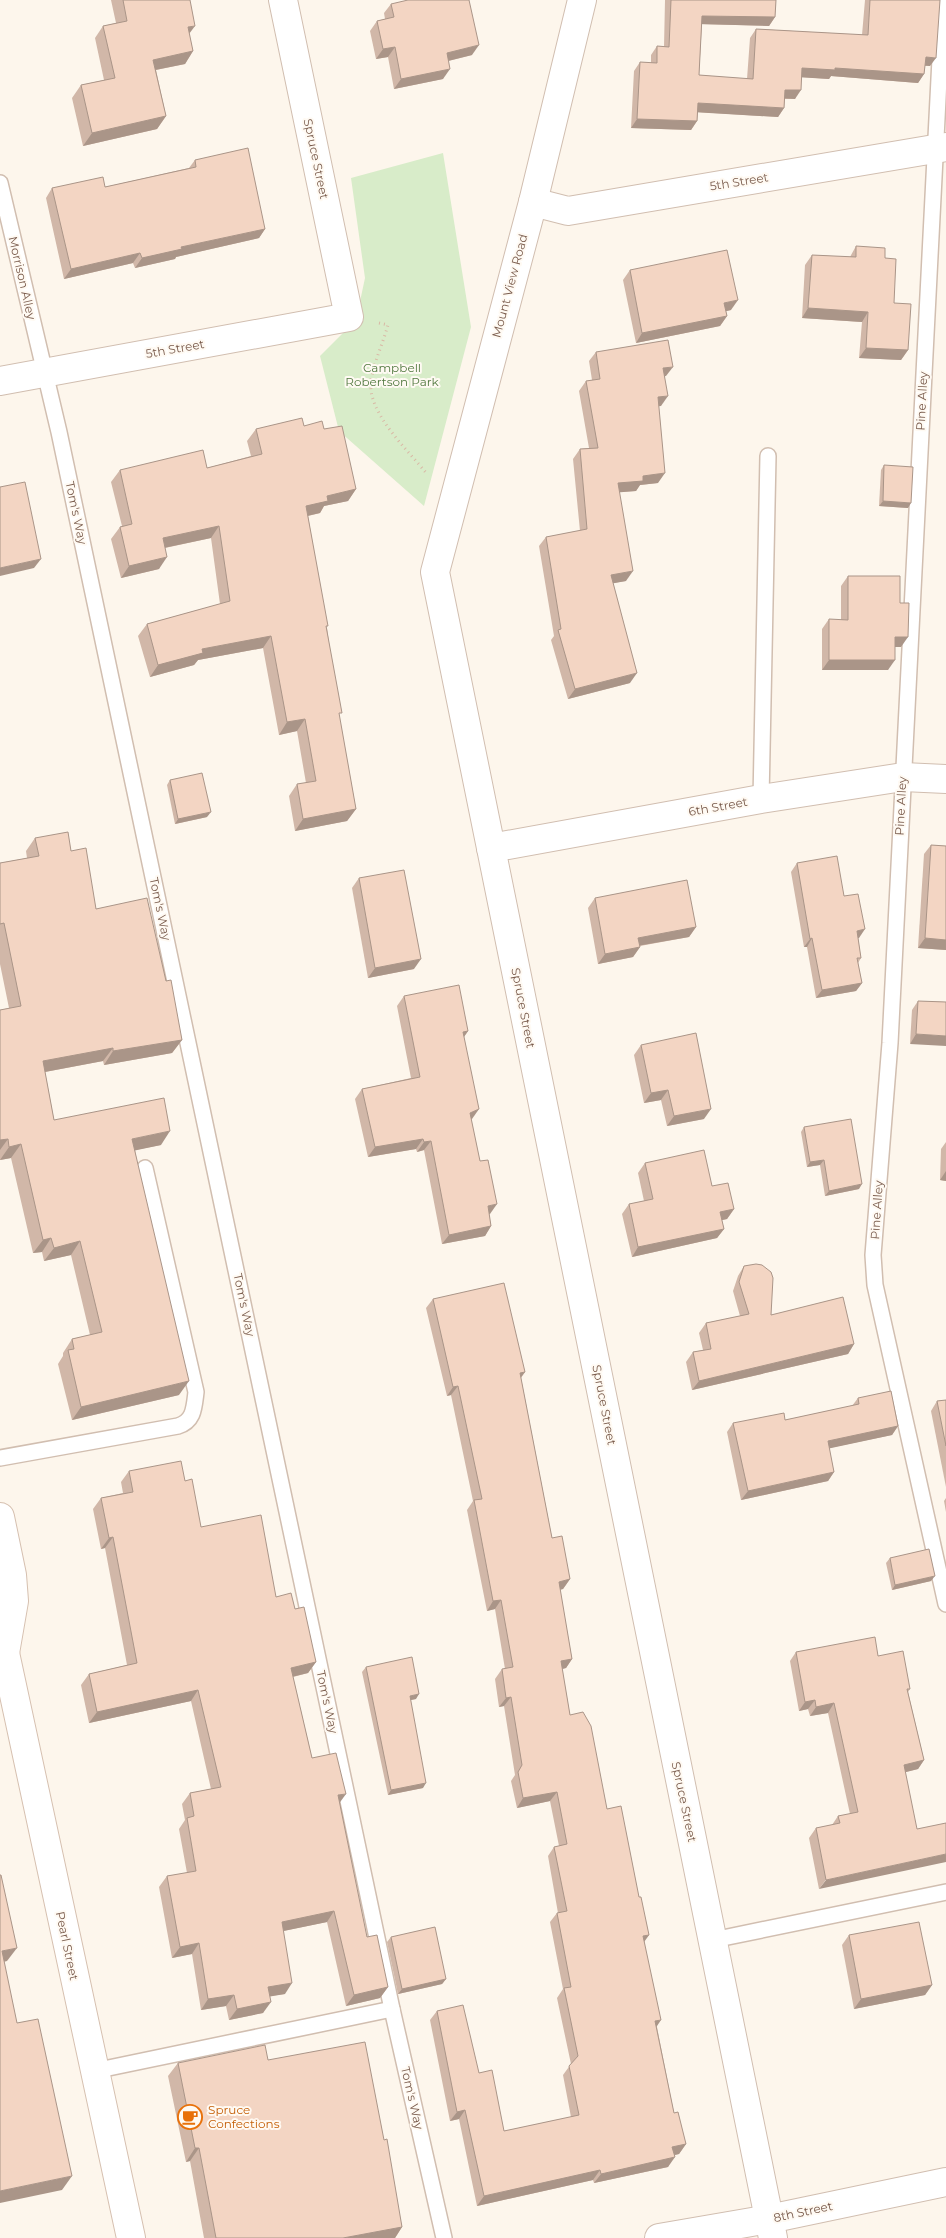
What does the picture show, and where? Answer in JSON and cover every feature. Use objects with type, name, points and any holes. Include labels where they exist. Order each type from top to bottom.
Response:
[{"type":"street","name":"Spruce Street","points":[[282,0],[349,317]]},
{"type":"street","name":"Mount View Road","points":[[434,572],[533,202],[582,0]]},
{"type":"street","name":"5th Street","points":[[533,202],[568,211],[940,149]]},
{"type":"street","name":"5th Street","points":[[0,381],[349,317]]},
{"type":"street","name":"Spruce Street","points":[[434,572],[771,2228]]},
{"type":"street","name":"6th Street","points":[[491,848],[761,799],[902,777],[946,779]]},
{"type":"street","name":"Pearl Street","points":[[0,1517],[12,1575],[14,1602],[2,1650],[131,2238]]},
{"type":"street","name":"8th Street","points":[[659,2238],[771,2228],[946,2182]]},
{"type":"lane","name":"Pine Alley","points":[[943,0],[940,149],[902,777],[890,1043],[873,1255],[875,1285],[946,1604]]},
{"type":"lane","name":"Morrison Alley","points":[[0,183],[44,373]]},
{"type":"lane","name":"Tom's Way","points":[[44,373],[63,451],[392,2009],[444,2238]]},
{"type":"lane","points":[[761,799],[768,456]]},
{"type":"lane","points":[[0,1458],[184,1424],[194,1411],[196,1392],[145,1168]]},
{"type":"lane","points":[[713,1940],[946,1892]]},
{"type":"lane","points":[[94,2071],[392,2009]]},
{"type":"path","points":[[349,317],[388,325],[371,381],[372,398],[377,412],[452,503]]},
{"type":"green space","name":"Campbell Robertson Park","points":[[443,153],[471,327],[424,506],[339,431],[320,356],[356,320],[365,278],[351,178]]},
{"type":"building","points":[[123,0],[190,0],[195,26],[188,27],[193,51],[153,60],[166,116],[92,133],[81,85],[115,78],[103,26],[127,21]]},
{"type":"building","points":[[408,0],[469,0],[479,45],[447,53],[450,69],[401,79],[395,47],[383,49],[377,21],[394,17],[391,4]]},
{"type":"building","points":[[671,0],[776,0],[775,17],[702,16],[699,75],[753,79],[756,29],[868,35],[870,0],[940,0],[936,58],[926,57],[924,74],[835,68],[835,70],[802,68],[801,90],[785,90],[784,108],[698,103],[697,121],[637,119],[640,62],[657,63],[657,46],[669,47]]},
{"type":"building","points":[[248,148],[265,229],[181,247],[182,249],[142,258],[140,253],[71,269],[52,188],[103,177],[105,187],[196,167],[195,160]]},
{"type":"building","points":[[856,246],[885,248],[885,258],[896,259],[894,303],[911,304],[908,350],[866,348],[868,312],[808,308],[812,255],[856,257]]},
{"type":"building","points":[[727,250],[738,300],[724,303],[727,316],[642,333],[630,270]]},
{"type":"building","points":[[668,340],[673,367],[663,368],[668,396],[658,397],[665,473],[643,476],[643,481],[618,483],[633,571],[611,575],[637,673],[575,689],[558,630],[561,629],[546,537],[587,529],[580,449],[598,448],[586,381],[600,379],[596,352]]},
{"type":"building","points":[[302,418],[304,426],[322,421],[324,429],[342,426],[356,489],[327,496],[328,501],[306,506],[328,626],[326,626],[342,713],[339,713],[356,809],[303,819],[297,784],[316,781],[305,719],[287,722],[271,636],[202,649],[203,653],[158,665],[147,624],[230,601],[219,526],[163,538],[167,557],[129,566],[120,527],[132,524],[120,470],[203,450],[207,468],[262,454],[256,429]]},
{"type":"building","points":[[884,465],[913,467],[911,503],[883,501]]},
{"type":"building","points":[[25,482],[41,559],[0,568],[0,487]]},
{"type":"building","points":[[848,576],[900,576],[900,603],[909,603],[908,637],[895,637],[895,660],[829,660],[829,619],[848,620]]},
{"type":"building","points":[[202,773],[211,812],[178,819],[170,780]]},
{"type":"building","points":[[68,832],[71,851],[86,848],[96,909],[147,898],[166,981],[171,980],[182,1040],[113,1051],[113,1048],[43,1061],[54,1120],[164,1098],[170,1131],[132,1139],[189,1381],[81,1407],[68,1350],[74,1349],[72,1339],[102,1332],[80,1241],[54,1248],[51,1238],[43,1240],[21,1144],[9,1147],[8,1139],[0,1140],[0,1010],[21,1006],[4,923],[0,924],[0,863],[39,856],[35,838]]},
{"type":"building","points":[[931,845],[946,846],[946,940],[925,938]]},
{"type":"building","points":[[837,856],[844,896],[858,894],[865,929],[857,931],[861,958],[857,958],[862,983],[822,990],[812,938],[810,939],[797,863]]},
{"type":"building","points":[[404,870],[421,959],[375,968],[359,878]]},
{"type":"building","points":[[687,880],[696,927],[638,938],[640,947],[605,954],[595,898]]},
{"type":"building","points":[[459,985],[468,1031],[463,1032],[479,1109],[470,1113],[480,1161],[488,1160],[497,1204],[488,1206],[491,1226],[449,1235],[431,1141],[424,1142],[423,1139],[375,1147],[362,1089],[420,1077],[404,996]]},
{"type":"building","points":[[918,1001],[946,1002],[946,1036],[916,1034]]},
{"type":"building","points":[[696,1033],[711,1109],[674,1116],[668,1090],[651,1093],[641,1045]]},
{"type":"building","points":[[851,1119],[862,1184],[829,1191],[824,1160],[810,1162],[804,1127]]},
{"type":"building","points":[[704,1150],[712,1186],[728,1183],[734,1209],[720,1212],[724,1229],[638,1247],[629,1204],[653,1199],[645,1163]]},
{"type":"building","points":[[762,1265],[771,1272],[773,1278],[771,1315],[843,1297],[854,1344],[699,1381],[693,1352],[711,1349],[706,1323],[749,1314],[739,1282],[744,1266]]},
{"type":"building","points":[[504,1283],[525,1372],[520,1373],[552,1538],[562,1536],[570,1579],[559,1582],[572,1659],[561,1661],[570,1715],[583,1712],[591,1726],[607,1809],[621,1806],[639,1897],[641,1897],[649,1935],[643,1936],[661,2020],[655,2021],[674,2113],[678,2112],[686,2144],[672,2147],[675,2157],[601,2174],[600,2170],[484,2196],[465,2110],[457,2112],[437,2011],[463,2005],[479,2073],[492,2070],[504,2131],[579,2115],[569,2066],[578,2056],[564,1988],[571,1987],[557,1913],[567,1911],[554,1847],[567,1844],[557,1792],[523,1798],[518,1772],[522,1765],[511,1697],[506,1698],[502,1669],[513,1667],[501,1600],[493,1601],[474,1500],[482,1499],[458,1386],[453,1387],[433,1299]]},
{"type":"building","points":[[891,1391],[898,1426],[828,1441],[834,1472],[748,1491],[733,1423],[784,1413],[785,1420],[859,1404],[858,1398]]},
{"type":"building","points":[[946,1400],[946,1446],[937,1401]]},
{"type":"building","points":[[181,1461],[185,1481],[192,1479],[201,1527],[261,1515],[276,1597],[291,1593],[295,1609],[304,1607],[316,1662],[291,1668],[312,1758],[336,1753],[346,1794],[338,1795],[367,1937],[377,1935],[388,1987],[354,1995],[334,1911],[282,1922],[292,1983],[268,1987],[271,2002],[237,2009],[234,1995],[208,1999],[199,1943],[180,1947],[167,1876],[196,1871],[187,1818],[194,1816],[190,1793],[221,1787],[198,1690],[97,1712],[89,1674],[137,1663],[113,1537],[109,1538],[101,1498],[133,1492],[129,1471]]},
{"type":"building","points":[[929,1549],[935,1576],[895,1585],[890,1558]]},
{"type":"building","points":[[875,1637],[878,1656],[903,1651],[910,1689],[907,1689],[924,1760],[904,1765],[917,1829],[946,1823],[946,1854],[826,1880],[816,1828],[840,1823],[838,1816],[858,1812],[834,1703],[816,1707],[815,1700],[805,1702],[796,1652]]},
{"type":"building","points":[[412,1657],[419,1694],[410,1696],[426,1783],[391,1790],[366,1667]]},
{"type":"building","points":[[0,1875],[17,1948],[2,1951],[17,2023],[38,2019],[72,2176],[0,2191]]},
{"type":"building","points":[[919,1922],[932,1985],[861,1999],[849,1935]]},
{"type":"building","points":[[435,1927],[446,1979],[402,1989],[391,1937]]},
{"type":"building","points":[[365,2042],[384,2140],[387,2139],[402,2227],[343,2238],[216,2238],[199,2148],[195,2148],[178,2063],[265,2045],[268,2060]]},
{"type":"place","name":"Spruce Confections","points":[[190,2117]]}]
